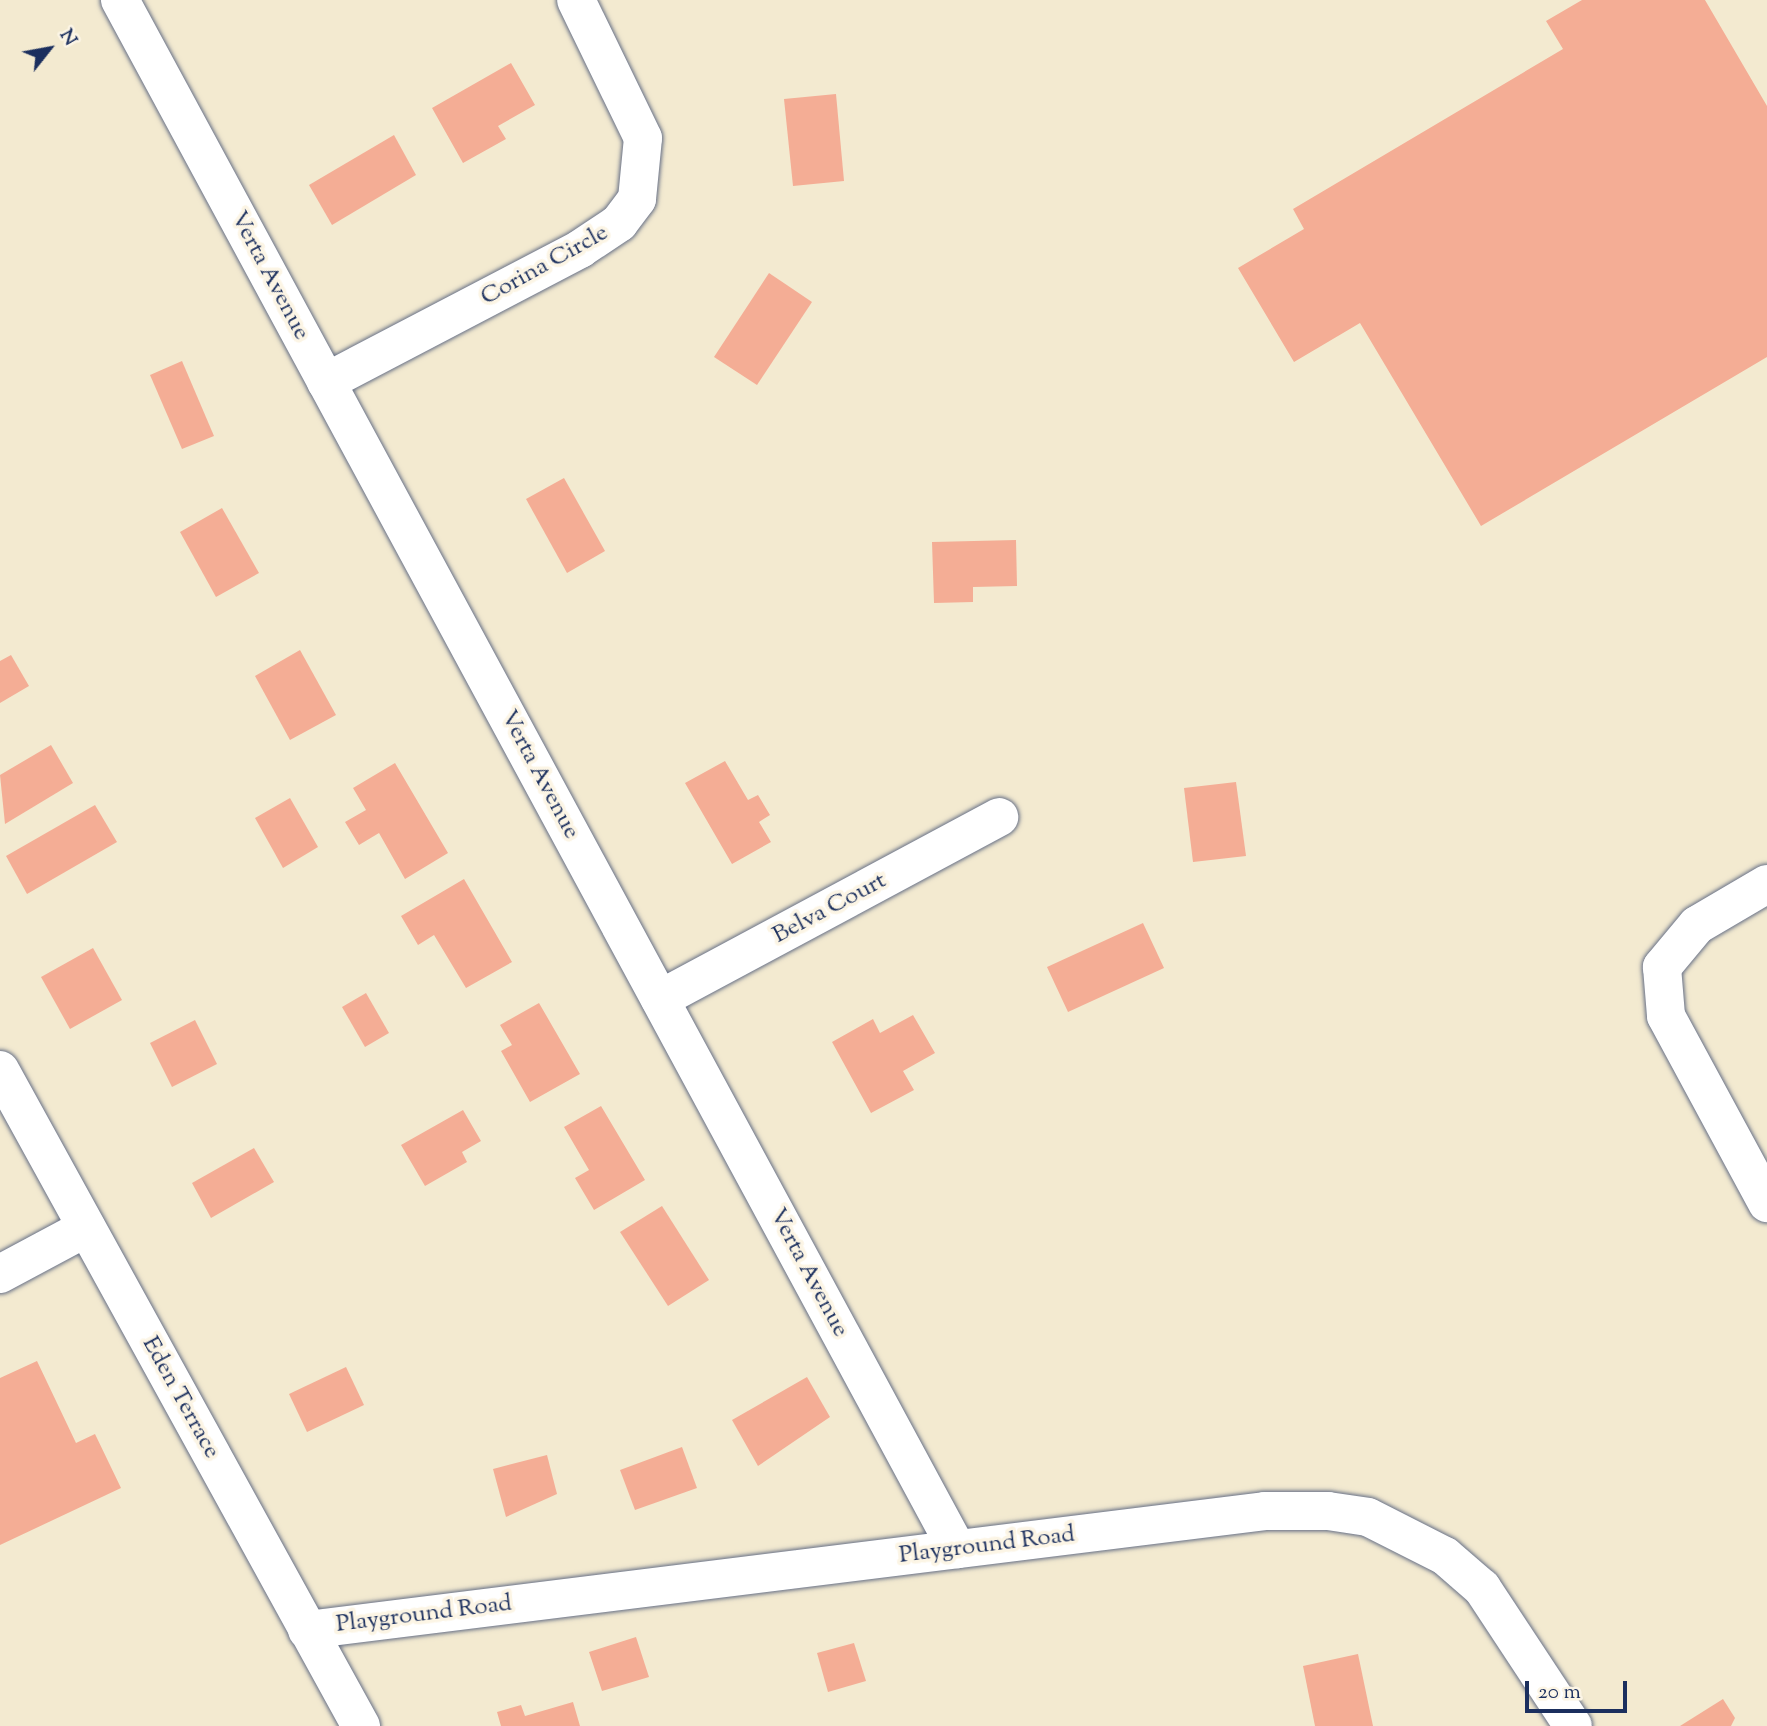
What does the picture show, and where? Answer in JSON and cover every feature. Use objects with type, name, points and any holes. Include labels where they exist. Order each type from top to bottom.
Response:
[{"type":"street","name":"Verta Avenue","points":[[120,0],[957,1549]]},
{"type":"street","name":"Corina Circle","points":[[326,382],[580,249],[620,223],[637,199],[643,138],[576,0]]},
{"type":"street","name":"Belva Court","points":[[660,999],[999,817]]},
{"type":"street","points":[[1767,884],[1697,925],[1662,967],[1667,1016],[1767,1203]]},
{"type":"street","name":"Eden Terrace","points":[[0,1070],[360,1726]]},
{"type":"street","points":[[0,1274],[86,1228]]},
{"type":"street","name":"Playground Road","points":[[307,1630],[1265,1511],[1368,1517],[1410,1533],[1482,1588],[1573,1726]]},
{"type":"building","points":[[1582,0],[1705,0],[1767,106],[1767,357],[1481,526],[1360,323],[1294,362],[1238,268],[1304,229],[1293,209],[1563,49],[1546,21]]},
{"type":"building","points":[[511,63],[535,105],[498,126],[506,139],[463,163],[432,108]]},
{"type":"building","points":[[836,94],[844,181],[793,186],[784,99]]},
{"type":"building","points":[[394,135],[416,175],[332,225],[309,185]]},
{"type":"building","points":[[769,273],[812,302],[757,385],[714,357]]},
{"type":"building","points":[[182,361],[214,436],[182,449],[150,375]]},
{"type":"building","points":[[564,478],[605,551],[567,573],[526,499]]},
{"type":"building","points":[[222,508],[259,573],[216,597],[180,532]]},
{"type":"building","points":[[1016,540],[1017,586],[973,587],[973,602],[934,603],[932,542]]},
{"type":"building","points":[[300,650],[336,715],[290,740],[255,676]]},
{"type":"building","points":[[11,655],[29,686],[0,703],[0,661]]},
{"type":"building","points":[[51,745],[73,783],[5,824],[0,775]]},
{"type":"building","points":[[725,761],[748,800],[758,795],[770,815],[759,822],[771,842],[732,864],[685,783]]},
{"type":"building","points":[[395,763],[448,853],[405,879],[379,833],[359,845],[345,822],[366,810],[353,788]]},
{"type":"building","points":[[1236,782],[1246,856],[1193,862],[1184,788]]},
{"type":"building","points":[[290,798],[318,847],[283,868],[255,818]]},
{"type":"building","points":[[95,805],[117,842],[27,894],[6,856]]},
{"type":"building","points":[[464,879],[512,962],[466,988],[434,935],[418,945],[401,916]]},
{"type":"building","points":[[1143,923],[1164,968],[1068,1012],[1047,967]]},
{"type":"building","points":[[93,948],[122,1000],[70,1029],[41,977]]},
{"type":"building","points":[[366,993],[389,1033],[365,1047],[342,1007]]},
{"type":"building","points":[[539,1003],[580,1074],[530,1102],[501,1051],[512,1045],[500,1025]]},
{"type":"building","points":[[913,1015],[935,1053],[903,1071],[914,1090],[871,1113],[832,1042],[873,1019],[880,1033]]},
{"type":"building","points":[[195,1020],[217,1064],[172,1087],[150,1043]]},
{"type":"building","points":[[601,1106],[645,1180],[594,1210],[575,1178],[589,1170],[564,1127]]},
{"type":"building","points":[[463,1110],[481,1141],[462,1152],[467,1162],[425,1186],[401,1145]]},
{"type":"building","points":[[254,1148],[274,1182],[211,1218],[192,1183]]},
{"type":"building","points":[[662,1206],[709,1280],[668,1306],[620,1232]]},
{"type":"building","points":[[37,1361],[76,1443],[95,1434],[121,1488],[0,1545],[0,1378]]},
{"type":"building","points":[[346,1367],[364,1405],[307,1432],[289,1394]]},
{"type":"building","points":[[807,1377],[830,1417],[758,1466],[732,1420]]},
{"type":"building","points":[[682,1447],[697,1488],[635,1510],[620,1470]]},
{"type":"building","points":[[547,1455],[557,1494],[506,1517],[493,1469]]},
{"type":"building","points":[[636,1637],[649,1677],[602,1691],[589,1652]]},
{"type":"building","points":[[854,1643],[866,1681],[828,1692],[817,1653]]},
{"type":"building","points":[[1358,1654],[1373,1726],[1315,1726],[1303,1666]]},
{"type":"building","points":[[1723,1699],[1735,1718],[1731,1726],[1680,1726]]},
{"type":"building","points":[[573,1702],[580,1726],[501,1726],[497,1712],[521,1705],[525,1716]]}]
